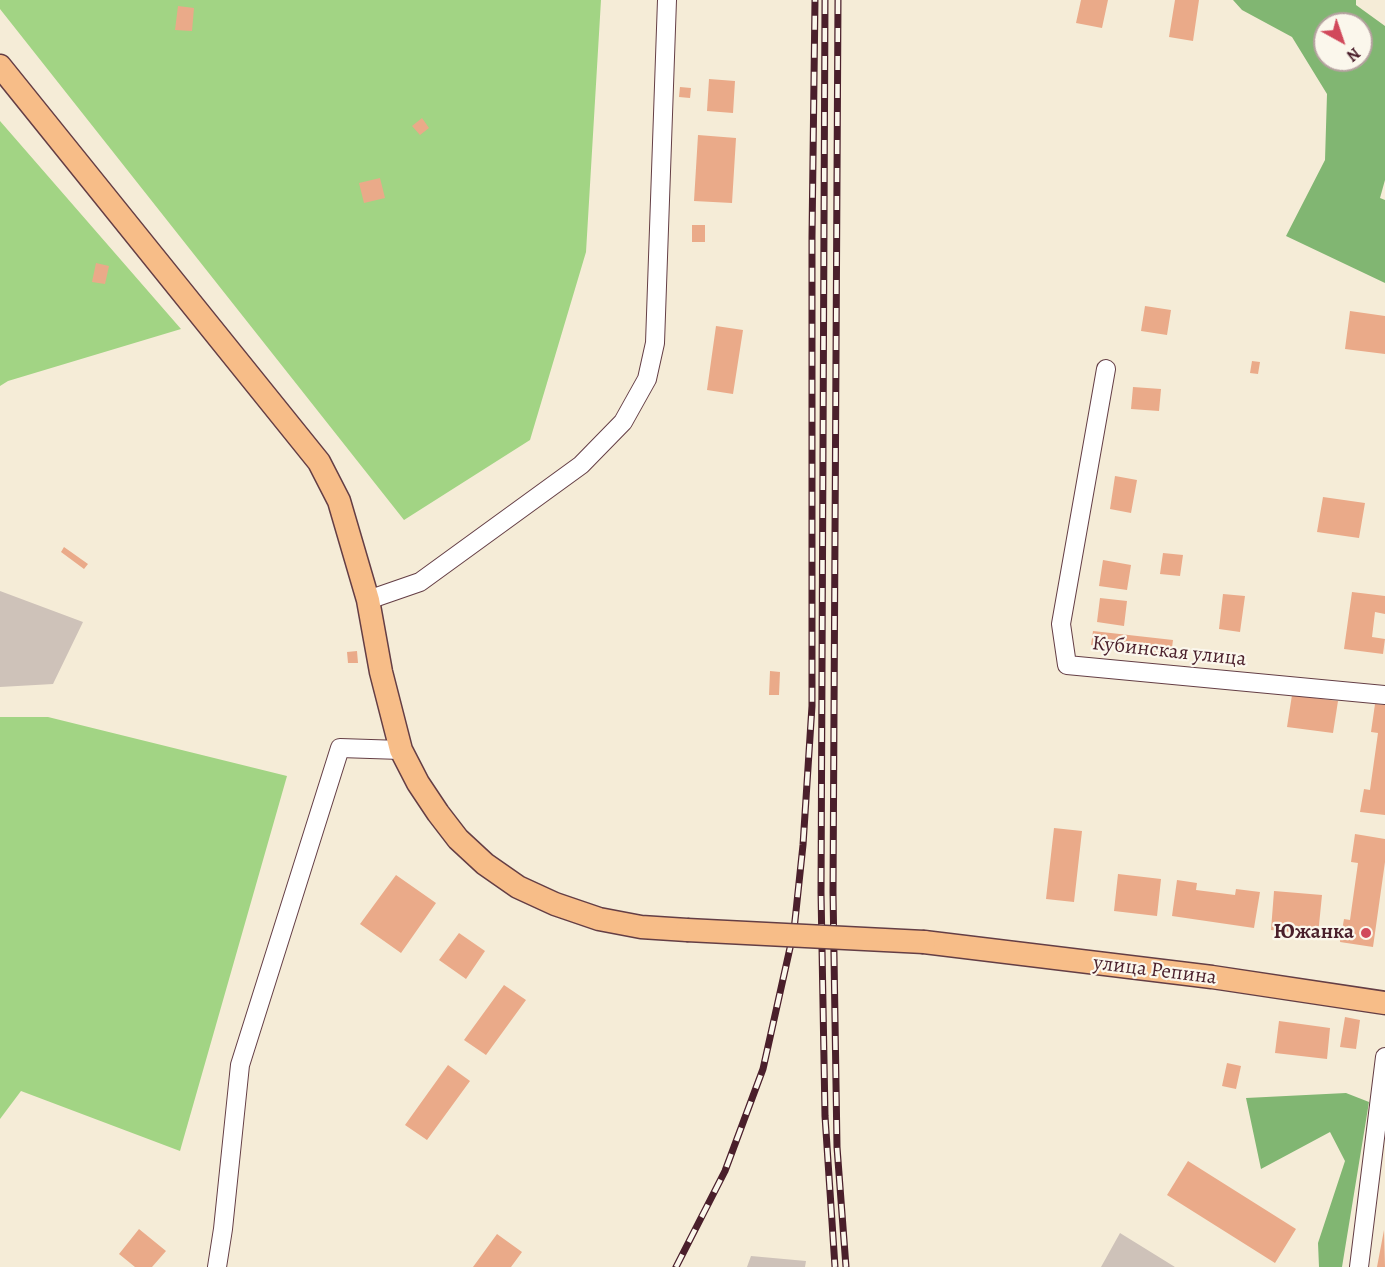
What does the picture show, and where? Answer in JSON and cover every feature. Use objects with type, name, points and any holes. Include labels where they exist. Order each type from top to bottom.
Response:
[{"type":"main road","name":"улица Репина","points":[[0,66],[319,462],[339,501],[368,600],[381,672],[402,750],[418,783],[438,813],[458,838],[485,864],[518,886],[555,904],[599,919],[641,927],[924,942],[1212,977],[1385,1003]]},
{"type":"street","points":[[368,600],[420,582],[581,465],[623,422],[647,379],[655,343],[666,0]]},
{"type":"street","name":"Кубинская улица","points":[[1106,369],[1061,624],[1067,664],[1385,695]]},
{"type":"street","points":[[217,1267],[240,1065],[340,748],[402,750]]},
{"type":"street","points":[[1359,1267],[1385,1057]]},
{"type":"shaded area","points":[[0,591],[83,622],[53,684],[0,687]]},
{"type":"shaded area","points":[[1120,1233],[1175,1267],[1101,1267]]},
{"type":"shaded area","points":[[751,1256],[806,1261],[805,1267],[747,1267]]},
{"type":"green space","points":[[0,0],[601,0],[586,252],[530,440],[404,520],[0,9]]},
{"type":"green space","points":[[1233,0],[1356,0],[1356,5],[1366,12],[1313,12],[1313,71],[1292,37],[1242,10]]},
{"type":"green space","points":[[1373,17],[1385,26],[1385,180],[1380,198],[1385,200],[1385,283],[1286,236],[1325,160],[1327,94],[1313,72],[1373,72]]},
{"type":"green space","points":[[0,121],[181,329],[8,381],[0,386]]},
{"type":"green space","points":[[0,717],[48,717],[287,776],[180,1151],[21,1091],[0,1119]]},
{"type":"green space","points":[[1346,1093],[1369,1102],[1342,1267],[1319,1267],[1318,1243],[1345,1161],[1330,1132],[1261,1169],[1246,1098]]},
{"type":"building","points":[[1081,0],[1108,0],[1102,28],[1076,23]]},
{"type":"building","points":[[1175,0],[1199,0],[1193,41],[1169,37]]},
{"type":"building","points":[[178,6],[194,8],[192,31],[175,30]]},
{"type":"building","points":[[709,79],[735,81],[733,113],[707,111]]},
{"type":"building","points":[[680,87],[691,88],[690,98],[679,97]]},
{"type":"building","points":[[422,118],[429,128],[420,135],[412,126]]},
{"type":"building","points":[[698,135],[736,138],[732,203],[694,201]]},
{"type":"building","points":[[380,178],[385,198],[364,203],[359,183]]},
{"type":"building","points":[[692,225],[705,225],[705,242],[692,242]]},
{"type":"building","points":[[96,263],[109,266],[105,284],[92,282]]},
{"type":"building","points":[[1145,306],[1171,310],[1167,335],[1141,331]]},
{"type":"building","points":[[1350,311],[1385,316],[1385,354],[1345,349]]},
{"type":"building","points":[[716,326],[743,330],[733,394],[707,390]]},
{"type":"building","points":[[1252,361],[1260,362],[1258,374],[1250,373]]},
{"type":"building","points":[[1133,387],[1161,389],[1159,411],[1131,409]]},
{"type":"building","points":[[1115,476],[1137,480],[1131,513],[1110,509]]},
{"type":"building","points":[[1323,497],[1365,503],[1359,538],[1317,532]]},
{"type":"building","points":[[64,547],[88,564],[84,569],[61,552]]},
{"type":"building","points":[[1163,553],[1183,555],[1180,576],[1160,574]]},
{"type":"building","points":[[1103,560],[1131,565],[1127,590],[1099,586]]},
{"type":"building","points":[[1352,592],[1385,596],[1385,614],[1375,612],[1372,637],[1385,639],[1383,654],[1344,649]]},
{"type":"building","points":[[1223,594],[1245,596],[1240,632],[1219,629]]},
{"type":"building","points":[[1100,598],[1127,601],[1124,626],[1097,622]]},
{"type":"building","points":[[1093,631],[1173,640],[1171,655],[1091,645]]},
{"type":"building","points":[[357,651],[358,663],[348,663],[347,652]]},
{"type":"building","points":[[770,671],[780,672],[779,695],[769,695]]},
{"type":"building","points":[[1292,695],[1338,701],[1333,733],[1287,727]]},
{"type":"building","points":[[1375,704],[1385,705],[1385,815],[1360,812],[1364,789],[1370,790],[1378,733],[1371,732]]},
{"type":"building","points":[[1054,828],[1082,831],[1074,902],[1046,899]]},
{"type":"building","points":[[1355,834],[1385,839],[1385,862],[1373,947],[1340,942],[1344,919],[1350,920],[1358,863],[1351,862]]},
{"type":"building","points":[[1118,874],[1161,879],[1157,916],[1114,911]]},
{"type":"building","points":[[396,875],[436,903],[401,953],[360,924]]},
{"type":"building","points":[[1177,880],[1197,883],[1196,890],[1235,895],[1236,889],[1260,892],[1254,928],[1172,916]]},
{"type":"building","points":[[1274,891],[1322,895],[1318,935],[1271,930]]},
{"type":"building","points":[[459,933],[485,951],[466,979],[439,960]]},
{"type":"building","points":[[504,985],[526,1000],[486,1055],[464,1040]]},
{"type":"building","points":[[1345,1017],[1360,1020],[1356,1049],[1340,1047]]},
{"type":"building","points":[[1279,1021],[1330,1028],[1327,1059],[1275,1053]]},
{"type":"building","points":[[1227,1063],[1241,1066],[1236,1089],[1222,1086]]},
{"type":"building","points":[[448,1065],[470,1081],[427,1140],[405,1125]]},
{"type":"building","points":[[1188,1161],[1296,1229],[1275,1263],[1167,1195]]},
{"type":"building","points":[[139,1229],[166,1251],[152,1267],[135,1267],[119,1254]]},
{"type":"building","points":[[1384,1230],[1385,1267],[1377,1267]]},
{"type":"building","points":[[497,1234],[522,1252],[511,1267],[473,1267]]},
{"type":"railway","points":[[676,1267],[725,1171],[763,1069],[794,930],[803,845],[812,706],[812,237],[815,0]]},
{"type":"railway","points":[[825,0],[821,892],[825,1116],[835,1267]]},
{"type":"railway","points":[[838,0],[833,892],[837,1147],[846,1267]]},
{"type":"place","name":"Южанка","points":[[1366,933]]}]
